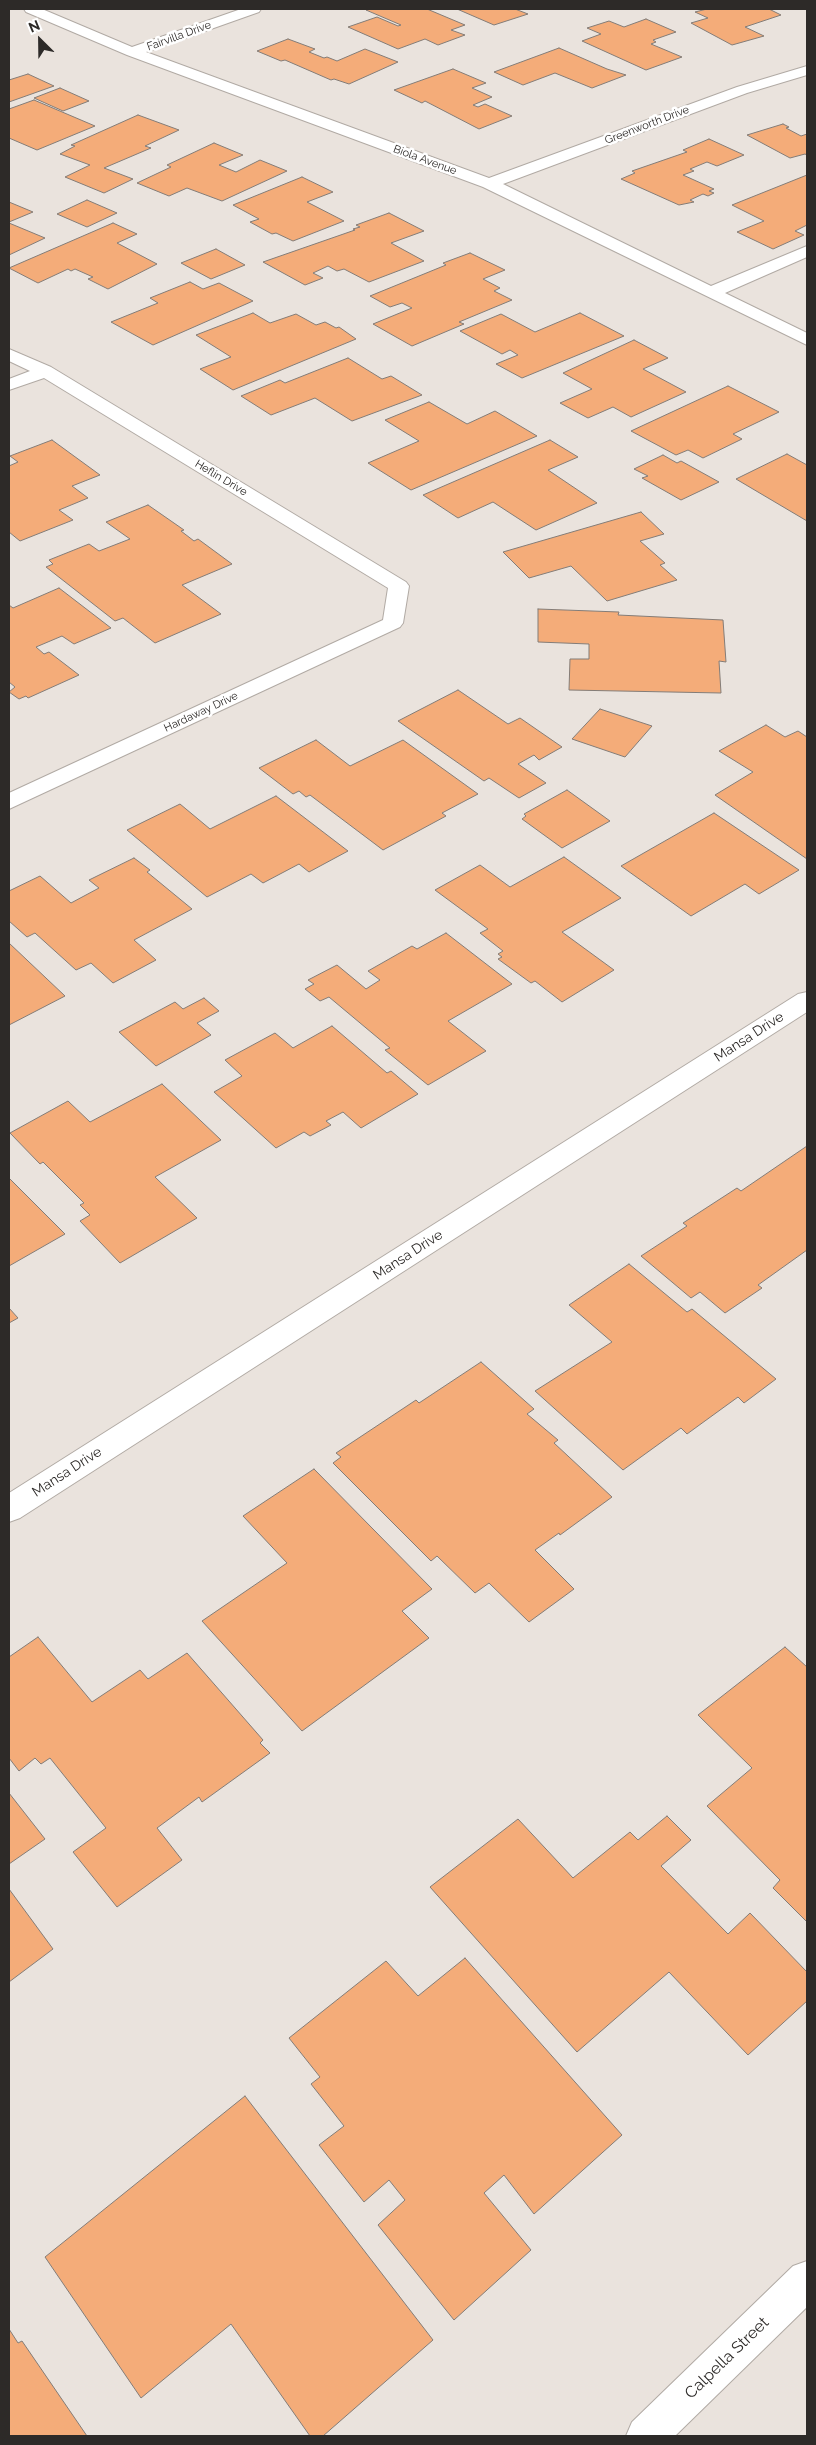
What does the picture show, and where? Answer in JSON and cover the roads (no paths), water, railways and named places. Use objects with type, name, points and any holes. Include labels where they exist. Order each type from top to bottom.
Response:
[{"type":"street","name":"Biola Avenue","points":[[30,9],[132,52],[489,184],[807,340]]},
{"type":"street","name":"Fairvilla Drive","points":[[132,52],[254,9]]},
{"type":"street","name":"Greenworth Drive","points":[[489,184],[742,90],[807,70]]},
{"type":"street","points":[[712,293],[807,251]]},
{"type":"street","name":"Heflin Drive","points":[[9,354],[45,371],[399,586],[393,623]]},
{"type":"street","points":[[9,385],[45,371]]},
{"type":"street","name":"Hardaway Drive","points":[[9,802],[393,623]]},
{"type":"street","name":"Mansa Drive","points":[[9,1509],[807,1000]]},
{"type":"street","name":"Calpella Street","points":[[646,2436],[807,2280]]}]
